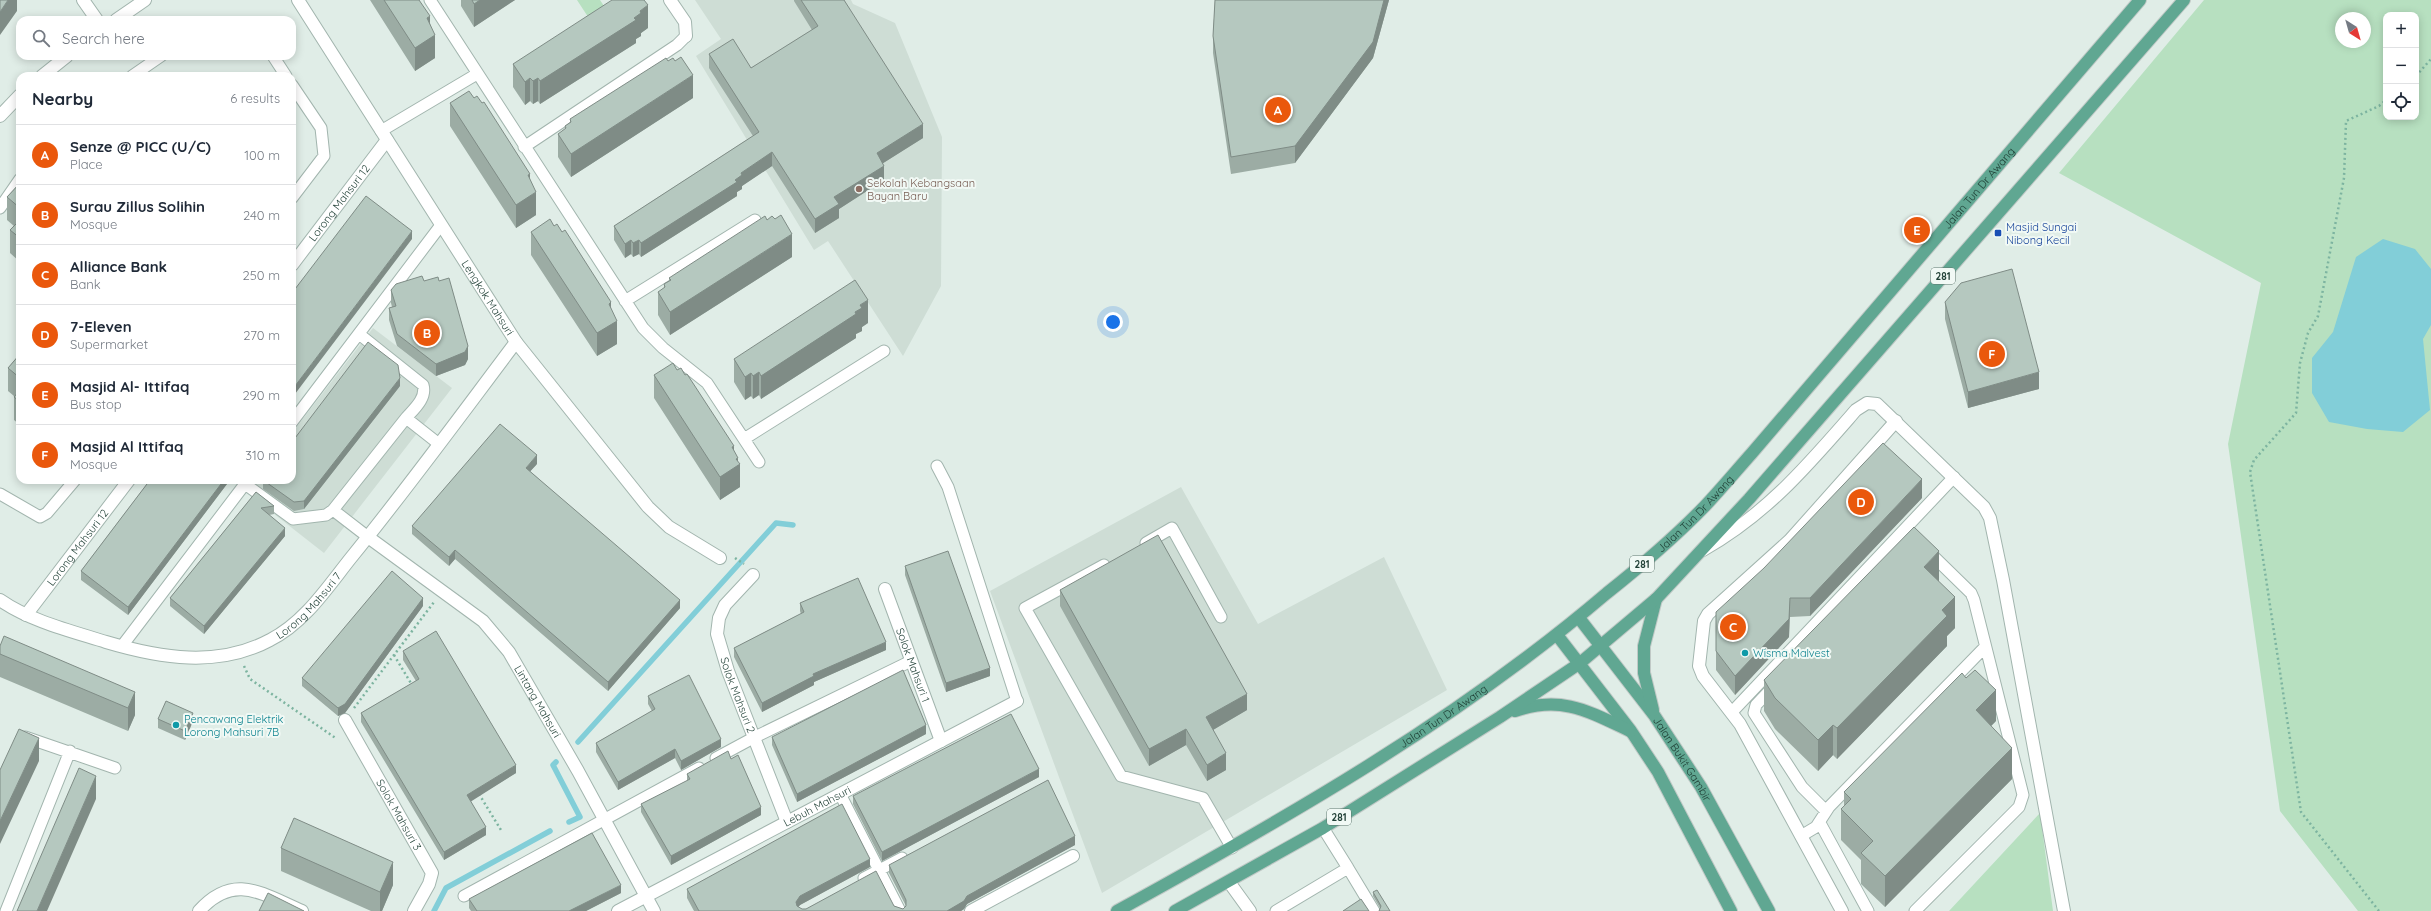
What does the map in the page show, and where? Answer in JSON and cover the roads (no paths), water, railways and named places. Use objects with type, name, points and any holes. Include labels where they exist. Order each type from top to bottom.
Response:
[{"type":"main road","name":"Jalan Tun Dr Awang","points":[[1117,911],[1232,848],[1304,806],[1481,692],[1579,618],[1640,566],[1704,507],[1853,336],[2140,0]]},
{"type":"main road","name":"281","points":[[1175,911],[1323,828],[1500,717],[1580,662],[1657,598],[1702,551],[2184,0]]},
{"type":"main road","points":[[1654,715],[1644,673],[1644,646],[1657,598]]},
{"type":"main road","name":"Jalan Bukit Gambir","points":[[1579,618],[1654,715],[1701,787],[1769,911]]},
{"type":"main road","points":[[1557,635],[1580,662],[1631,731],[1658,772],[1731,911]]},
{"type":"main road","points":[[1500,717],[1531,706],[1552,703],[1569,705],[1631,731]]},
{"type":"street","points":[[83,0],[94,16]]},
{"type":"street","points":[[122,16],[144,0]]},
{"type":"street","name":"Lengkok Mahsuri","points":[[298,0],[516,342],[648,507],[669,526],[720,558]]},
{"type":"street","points":[[670,0],[685,22],[686,36]]},
{"type":"street","points":[[47,72],[62,60]]},
{"type":"street","points":[[0,116],[16,99]]},
{"type":"street","name":"Lorong Mahsuri 12","points":[[296,259],[384,135]]},
{"type":"street","name":"Lorong Mahsuri 7","points":[[0,600],[26,614],[122,646],[174,658],[225,656],[270,640],[291,626],[314,603],[368,537],[516,342]]},
{"type":"street","points":[[1702,551],[1730,535],[1786,489],[1856,410],[1868,403],[1877,404],[1954,477],[1984,507],[1990,518],[2064,911]]},
{"type":"street","points":[[1842,911],[1732,712],[1703,676],[1699,666],[1704,621],[1708,614],[1790,540],[1896,421]]},
{"type":"street","name":"Lorong Mahsuri 12","points":[[26,614],[126,484]]},
{"type":"street","name":"Lintang Mahsuri","points":[[368,537],[483,621],[509,652],[605,820],[654,911]]},
{"type":"street","name":"Solok Mahsuri 2","points":[[753,575],[725,605],[719,618],[717,634],[723,656],[787,822]]},
{"type":"street","name":"Solok Mahsuri 1","points":[[885,589],[941,741]]},
{"type":"street","name":"Lebuh Mahsuri","points":[[618,911],[1017,701]]},
{"type":"street","name":"Solok Mahsuri 3","points":[[345,720],[432,872],[429,884],[414,911]]},
{"type":"street","points":[[970,911],[1073,856]]},
{"type":"street","points":[[1229,882],[1250,911]]},
{"type":"street","points":[[198,911],[210,898],[232,889],[252,890],[302,911]]},
{"type":"lane","points":[[430,0],[476,74],[643,328],[662,348],[707,383],[759,462]]},
{"type":"lane","points":[[524,146],[677,45],[686,36]]},
{"type":"lane","points":[[138,72],[155,60]]},
{"type":"lane","points":[[276,60],[283,72]]},
{"type":"lane","points":[[384,135],[476,74]]},
{"type":"lane","points":[[296,90],[321,128],[324,156],[296,193]]},
{"type":"lane","points":[[0,208],[16,185]]},
{"type":"lane","points":[[625,301],[756,220]]},
{"type":"lane","points":[[296,417],[441,225]]},
{"type":"lane","points":[[249,484],[293,519],[326,515],[334,510],[421,399],[424,389],[423,385],[359,334]]},
{"type":"lane","points":[[744,439],[884,351]]},
{"type":"lane","points":[[406,418],[439,444]]},
{"type":"lane","points":[[937,466],[948,487],[1017,701]]},
{"type":"lane","points":[[1732,712],[1954,477]]},
{"type":"lane","points":[[0,494],[40,517],[47,513],[72,484]]},
{"type":"lane","points":[[122,646],[245,484]]},
{"type":"lane","points":[[334,510],[368,537]]},
{"type":"lane","points":[[1137,547],[1172,528],[1221,617]]},
{"type":"lane","points":[[1915,911],[2023,801],[2024,795],[1970,593],[1923,546]]},
{"type":"lane","points":[[1116,559],[1025,608],[1121,776],[1203,798],[1232,848]]},
{"type":"lane","points":[[1801,836],[1820,823],[1826,812],[1984,648]]},
{"type":"lane","points":[[464,896],[755,737],[911,661]]},
{"type":"lane","points":[[1783,676],[1756,705],[1754,713],[1802,787],[1826,812]]},
{"type":"lane","points":[[18,734],[115,768]]},
{"type":"lane","points":[[6,911],[70,751]]},
{"type":"lane","points":[[840,794],[900,911]]},
{"type":"lane","points":[[1820,823],[1868,911]]},
{"type":"lane","points":[[1323,828],[1374,911]]},
{"type":"lane","points":[[852,885],[914,852]]},
{"type":"lane","points":[[1276,911],[1348,868]]},
{"type":"water","points":[[2383,239],[2415,249],[2431,269],[2431,325],[2423,339],[2430,410],[2403,432],[2367,429],[2329,422],[2312,393],[2312,358],[2333,332],[2356,257]]},
{"type":"waterway","points":[[578,742],[776,523],[793,525]]},
{"type":"waterway","points":[[556,762],[553,765],[580,817],[569,822]]},
{"type":"waterway","points":[[434,911],[446,888],[550,831]]},
{"type":"place","name":"Senze @ PICC (U/C)","points":[[1278,110]]},
{"type":"place","name":"Sekolah Kebangsaan Bayan Baru","points":[[859,189]]},
{"type":"place","name":"Masjid Al- Ittifaq","points":[[1917,230]]},
{"type":"place","name":"Masjid Sungai Nibong Kecil","points":[[1998,233]]},
{"type":"place","name":"Surau Zillus Solihin","points":[[427,333]]},
{"type":"place","name":"Masjid Al Ittifaq","points":[[1992,354]]},
{"type":"place","name":"7-Eleven","points":[[1861,502]]},
{"type":"place","name":"Alliance Bank","points":[[1733,627]]},
{"type":"place","name":"Wisma Malvest","points":[[1745,653]]},
{"type":"place","name":"Pencawang Elektrik Lorong Mahsuri 7B","points":[[176,725]]}]
